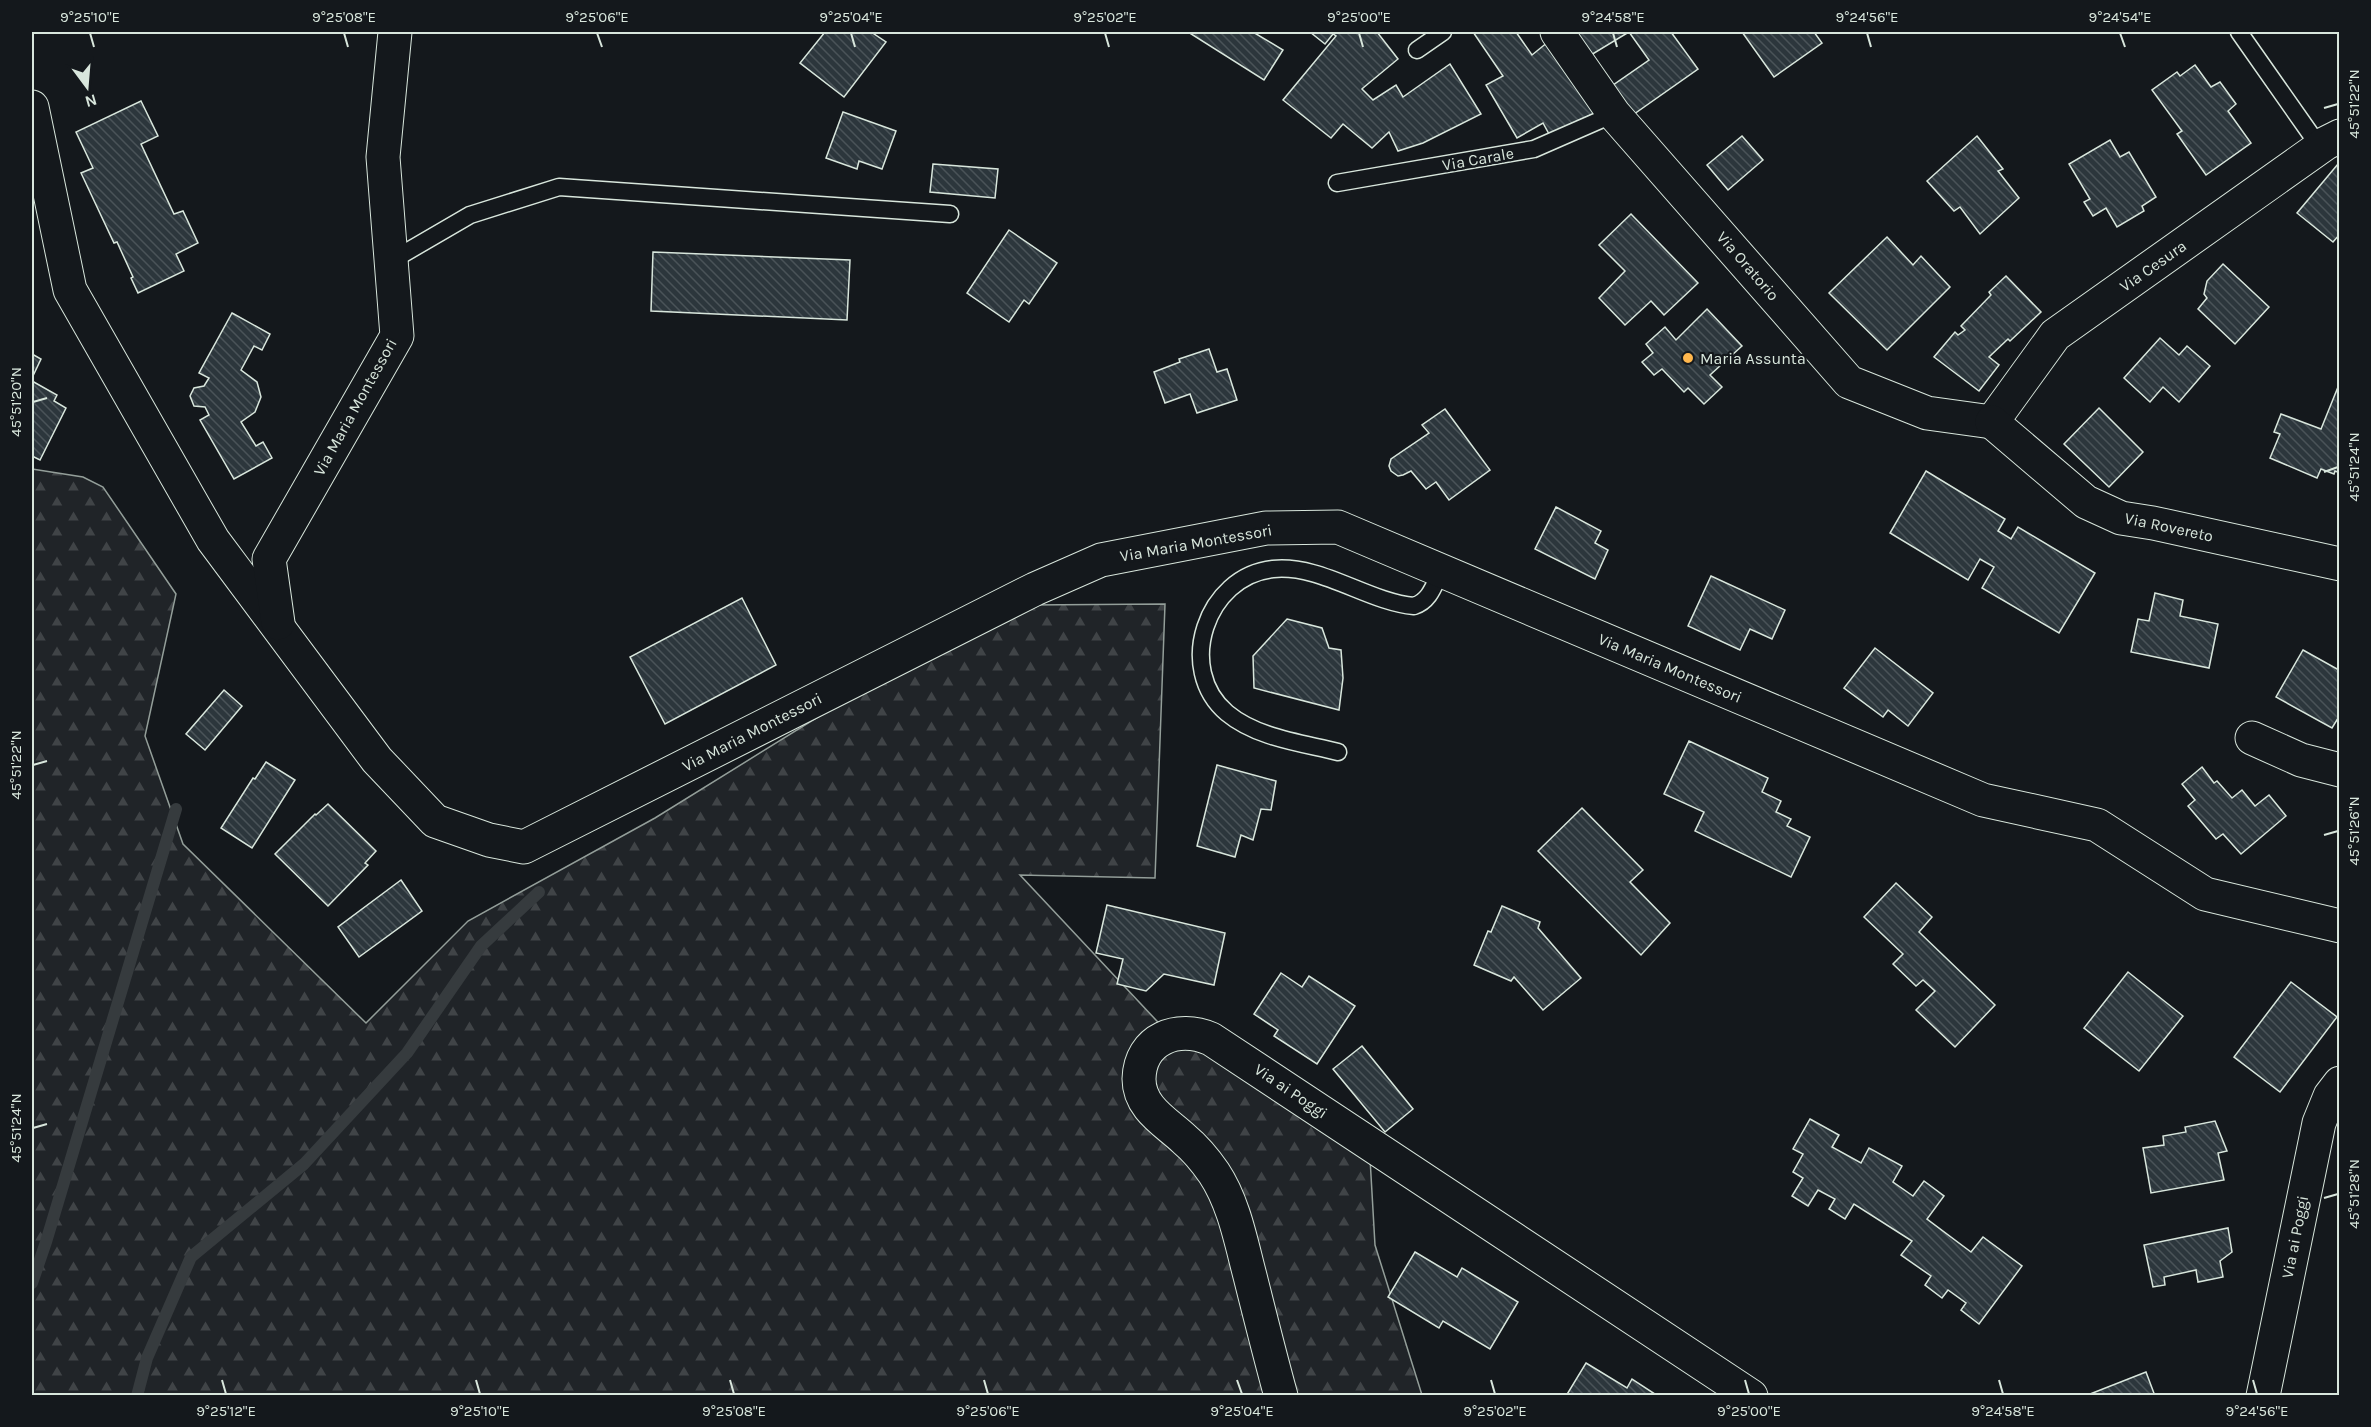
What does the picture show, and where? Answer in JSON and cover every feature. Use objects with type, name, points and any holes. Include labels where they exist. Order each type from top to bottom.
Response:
[{"type":"street","name":"Via Maria Montessori","points":[[279,628],[269,559],[397,336],[383,157],[396,32]]},
{"type":"street","name":"Via Oratorio","points":[[1557,32],[1614,114],[1849,382],[1927,413],[1992,422]]},
{"type":"street","name":"Via Maria Montessori","points":[[32,107],[70,290],[213,540],[377,760],[435,820],[489,840],[524,847],[1035,589],[1101,560],[1266,528],[1338,527],[1983,800],[2097,825],[2205,894],[2340,926]]},
{"type":"street","name":"Via Cesura","points":[[1992,422],[2055,335],[2333,139]]},
{"type":"street","name":"Via Rovereto","points":[[1992,422],[2086,502],[2121,518],[2340,564]]},
{"type":"street","points":[[2252,738],[2301,760],[2340,770]]},
{"type":"street","name":"Via ai Poggi","points":[[1281,1395],[1242,1243],[1226,1195],[1199,1153],[1149,1108],[1142,1096],[1139,1080],[1147,1052],[1168,1035],[1182,1032],[1197,1033],[1211,1039],[1751,1395]]},
{"type":"street","name":"Via ai Poggi","points":[[2263,1395],[2319,1122],[2330,1096],[2340,1083]]},
{"type":"lane","points":[[1417,50],[1443,32]]},
{"type":"lane","points":[[2239,32],[2313,136],[2333,139]]},
{"type":"lane","name":"Via Carale","points":[[1336,183],[1534,149],[1614,114]]},
{"type":"lane","points":[[392,261],[470,215],[559,187],[950,214]]},
{"type":"lane","points":[[1338,752],[1264,733],[1243,725],[1225,711],[1212,694],[1203,674],[1200,652],[1203,630],[1211,610],[1227,591],[1247,577],[1270,569],[1304,571],[1414,606],[1422,603],[1428,596],[1441,571]]},
{"type":"green space","points":[[32,469],[83,477],[103,487],[176,594],[145,736],[183,844],[366,1023],[468,921],[655,818],[889,673],[1026,605],[1165,604],[1155,878],[1020,875],[1170,1035],[1368,1123],[1375,1245],[1422,1395],[32,1395]]},
{"type":"building","points":[[825,32],[871,32],[886,42],[844,97],[800,63]]},
{"type":"building","points":[[1188,32],[1253,32],[1283,50],[1264,80]]},
{"type":"building","points":[[1310,32],[1377,32],[1398,59],[1362,89],[1373,100],[1396,85],[1403,97],[1450,64],[1481,114],[1423,143],[1398,151],[1389,132],[1372,148],[1343,124],[1331,138],[1283,100],[1336,36],[1333,34],[1325,44]]},
{"type":"building","points":[[1473,32],[1516,32],[1532,55],[1554,37],[1602,110],[1549,134],[1543,123],[1517,138],[1486,85],[1503,76]]},
{"type":"building","points":[[1565,32],[1629,32],[1586,58]]},
{"type":"building","points":[[1629,32],[1671,32],[1698,69],[1627,119],[1606,90],[1649,60]]},
{"type":"building","points":[[1742,32],[1814,32],[1822,43],[1774,77]]},
{"type":"building","points":[[2195,65],[2211,87],[2220,82],[2236,104],[2228,111],[2251,143],[2206,175],[2177,134],[2182,131],[2152,90],[2177,72],[2180,76]]},
{"type":"building","points":[[141,101],[158,136],[141,144],[174,214],[183,211],[198,243],[176,254],[184,271],[138,293],[117,242],[114,243],[81,173],[93,168],[76,132]]},
{"type":"building","points":[[843,112],[896,131],[882,169],[859,161],[857,169],[826,158]]},
{"type":"building","points":[[1742,136],[1763,160],[1728,190],[1707,165]]},
{"type":"building","points":[[1977,136],[2003,169],[1998,171],[2019,198],[1980,234],[1960,207],[1954,211],[1927,181]]},
{"type":"building","points":[[2110,140],[2120,157],[2129,152],[2156,197],[2142,206],[2144,211],[2117,227],[2106,208],[2093,216],[2084,202],[2090,199],[2069,164]]},
{"type":"building","points":[[933,164],[998,169],[995,198],[930,192]]},
{"type":"building","points":[[2338,164],[2340,234],[2333,242],[2297,213]]},
{"type":"building","points":[[1631,214],[1698,283],[1664,315],[1651,301],[1625,325],[1599,298],[1625,271],[1599,245]]},
{"type":"building","points":[[1009,230],[1057,263],[1029,304],[1024,300],[1009,322],[967,293]]},
{"type":"building","points":[[1887,237],[1913,265],[1921,256],[1950,287],[1887,350],[1829,293]]},
{"type":"building","points":[[653,252],[850,260],[847,320],[651,311]]},
{"type":"building","points":[[2223,264],[2269,307],[2235,344],[2198,309],[2207,298],[2204,294],[2207,281]]},
{"type":"building","points":[[2006,276],[2041,312],[1989,357],[1999,365],[1979,391],[1934,357],[1955,332],[1958,335],[1965,330],[1961,326],[1991,295],[1989,292]]},
{"type":"building","name":"Maria Assunta","points":[[1707,309],[1742,346],[1710,375],[1722,387],[1704,404],[1688,388],[1684,392],[1662,369],[1654,375],[1642,362],[1653,353],[1646,344],[1665,327],[1676,340]]},
{"type":"building","points":[[232,313],[270,334],[262,350],[254,346],[241,370],[257,382],[261,397],[255,412],[241,422],[256,446],[263,442],[272,458],[234,479],[200,420],[209,415],[205,407],[194,406],[190,396],[194,388],[204,386],[209,378],[199,373]]},
{"type":"building","points":[[2160,338],[2179,355],[2187,346],[2210,366],[2179,402],[2163,387],[2150,402],[2124,378]]},
{"type":"building","points":[[1209,349],[1217,372],[1227,369],[1237,400],[1197,413],[1190,394],[1165,403],[1154,372],[1180,362],[1179,359]]},
{"type":"building","points":[[32,354],[41,359],[32,378]]},
{"type":"building","points":[[32,381],[57,395],[54,401],[66,408],[40,460],[32,456]]},
{"type":"building","points":[[2340,382],[2340,473],[2335,471],[2334,474],[2321,469],[2317,478],[2270,458],[2280,434],[2274,432],[2281,414],[2321,429]]},
{"type":"building","points":[[2099,408],[2143,452],[2109,487],[2064,444]]},
{"type":"building","points":[[1445,409],[1490,470],[1449,500],[1436,482],[1426,489],[1411,471],[1398,476],[1391,471],[1389,466],[1391,459],[1429,433],[1422,425]]},
{"type":"building","points":[[1926,471],[2005,519],[1998,531],[2011,539],[2018,527],[2095,573],[2059,633],[1982,588],[1994,567],[1980,559],[1968,580],[1890,533]]},
{"type":"building","points":[[1556,507],[1601,531],[1595,543],[1608,550],[1595,579],[1535,549]]},
{"type":"building","points":[[1711,576],[1785,610],[1772,639],[1750,629],[1740,650],[1688,626]]},
{"type":"building","points":[[2155,593],[2183,600],[2180,616],[2218,624],[2209,668],[2131,652],[2138,619],[2149,621]]},
{"type":"building","points":[[742,598],[776,665],[665,724],[630,657]]},
{"type":"building","points":[[1287,619],[1322,628],[1329,648],[1341,650],[1343,678],[1339,710],[1254,688],[1253,656]]},
{"type":"building","points":[[1875,648],[1933,693],[1908,726],[1888,710],[1883,717],[1844,688]]},
{"type":"building","points":[[2303,650],[2337,669],[2340,665],[2340,715],[2332,728],[2276,697]]},
{"type":"building","points":[[224,690],[242,706],[205,750],[186,734]]},
{"type":"building","points":[[1689,741],[1768,778],[1762,792],[1781,801],[1776,812],[1791,819],[1787,826],[1810,837],[1791,877],[1695,831],[1704,812],[1664,794]]},
{"type":"building","points":[[266,762],[295,780],[252,848],[221,828]]},
{"type":"building","points":[[1217,765],[1276,781],[1271,810],[1261,809],[1253,840],[1241,835],[1235,857],[1197,846]]},
{"type":"building","points":[[2202,767],[2214,783],[2217,781],[2232,798],[2242,790],[2255,806],[2269,795],[2286,816],[2241,854],[2223,834],[2216,839],[2188,806],[2195,800],[2182,784]]},
{"type":"building","points":[[328,804],[376,851],[365,863],[368,865],[328,906],[275,854]]},
{"type":"building","points":[[1582,808],[1643,870],[1630,882],[1670,923],[1641,955],[1538,851]]},
{"type":"building","points":[[401,880],[422,911],[359,957],[338,927]]},
{"type":"building","points":[[1896,883],[1932,917],[1919,932],[1995,1005],[1955,1047],[1916,1010],[1935,991],[1923,980],[1916,986],[1893,964],[1903,954],[1864,917]]},
{"type":"building","points":[[1107,905],[1225,933],[1214,985],[1164,974],[1146,991],[1117,984],[1123,959],[1096,953]]},
{"type":"building","points":[[1502,906],[1540,922],[1538,928],[1581,978],[1543,1010],[1514,977],[1511,981],[1474,965],[1488,931],[1491,932]]},
{"type":"building","points":[[2128,972],[2183,1016],[2139,1071],[2084,1028]]},
{"type":"building","points":[[1281,973],[1302,987],[1309,976],[1355,1006],[1317,1064],[1274,1036],[1278,1030],[1254,1014]]},
{"type":"building","points":[[2291,982],[2337,1017],[2280,1092],[2234,1057]]},
{"type":"building","points":[[1362,1046],[1413,1109],[1385,1132],[1333,1069]]},
{"type":"building","points":[[1810,1119],[1839,1135],[1832,1147],[1861,1163],[1869,1148],[1902,1166],[1893,1182],[1913,1196],[1924,1181],[1944,1196],[1927,1219],[1971,1252],[1983,1237],[2022,1266],[1979,1324],[1961,1310],[1966,1303],[1948,1290],[1942,1298],[1925,1285],[1931,1276],[1901,1255],[1912,1241],[1854,1204],[1845,1219],[1829,1209],[1835,1199],[1818,1190],[1808,1206],[1792,1196],[1803,1178],[1793,1172],[1803,1154],[1793,1149]]},
{"type":"building","points":[[2215,1121],[2227,1151],[2218,1153],[2224,1180],[2151,1193],[2143,1148],[2164,1145],[2163,1136],[2186,1132],[2185,1127]]},
{"type":"building","points":[[2228,1228],[2232,1252],[2220,1261],[2223,1277],[2198,1282],[2196,1270],[2164,1277],[2165,1285],[2153,1287],[2144,1245]]},
{"type":"building","points":[[1415,1252],[1457,1277],[1462,1268],[1518,1302],[1490,1349],[1443,1321],[1439,1328],[1388,1297]]},
{"type":"building","points":[[1586,1363],[1627,1388],[1632,1379],[1658,1396],[1566,1396]]},
{"type":"building","points":[[2146,1372],[2155,1396],[2085,1396]]},
{"type":"waterway","points":[[32,1283],[176,809]]},
{"type":"waterway","points":[[137,1396],[147,1358],[191,1257],[304,1164],[407,1053],[481,946],[539,892]]},
{"type":"place","name":"Maria Assunta","points":[[1688,358]]}]
